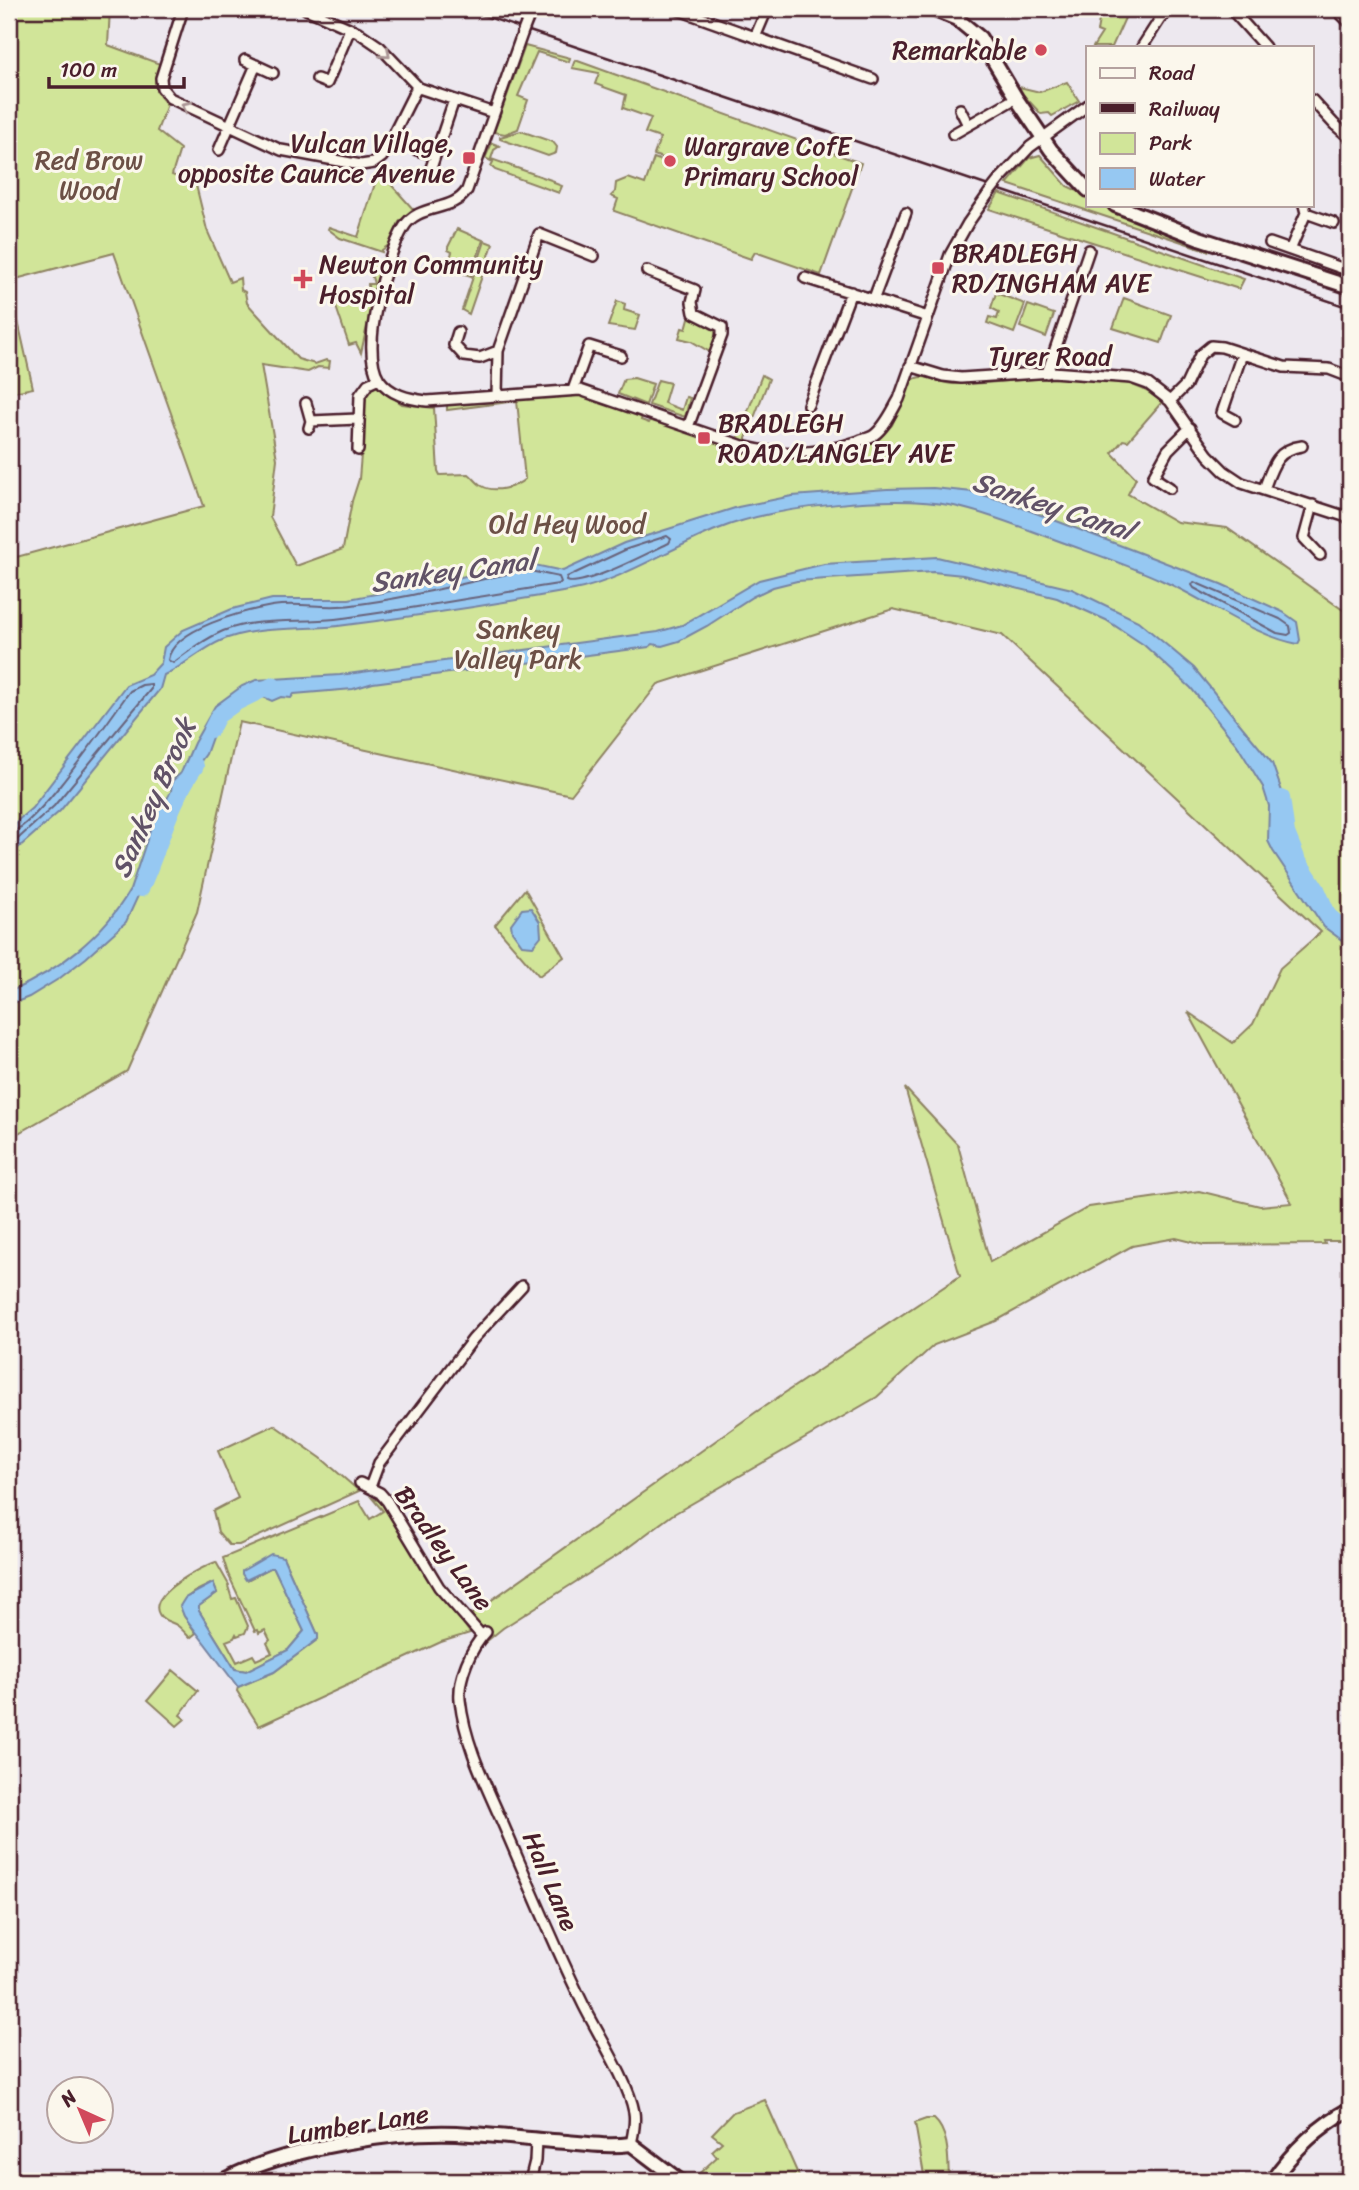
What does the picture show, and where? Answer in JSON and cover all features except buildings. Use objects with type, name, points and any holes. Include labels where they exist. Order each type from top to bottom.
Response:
[{"type":"street","points":[[183,9],[161,78],[162,88],[170,98],[281,150],[366,165],[374,163],[382,157],[415,91],[419,88]]},
{"type":"street","points":[[306,9],[350,29],[380,47],[419,88],[494,113]]},
{"type":"street","points":[[532,9],[464,194],[452,203],[415,216],[402,229],[387,270],[372,331],[372,363],[379,379],[398,394],[427,401],[573,390],[594,394],[767,452],[798,453],[847,445],[873,436],[888,419],[899,400],[956,242],[989,193],[1019,157],[1086,106]]},
{"type":"street","points":[[676,9],[756,35],[873,79]]},
{"type":"street","points":[[756,35],[767,9]]},
{"type":"street","points":[[932,9],[960,14],[980,38],[1042,138],[1086,188]]},
{"type":"street","points":[[1143,46],[1170,9]]},
{"type":"street","points":[[1231,9],[1264,46]]},
{"type":"street","points":[[1336,9],[1350,23]]},
{"type":"street","points":[[317,79],[327,83],[350,29]]},
{"type":"street","points":[[245,60],[273,73]]},
{"type":"street","points":[[219,150],[227,126],[256,65]]},
{"type":"street","points":[[953,134],[1016,98]]},
{"type":"street","points":[[431,168],[454,100]]},
{"type":"street","points":[[1314,102],[1350,138]]},
{"type":"street","points":[[960,109],[968,125]]},
{"type":"street","points":[[417,150],[435,155]]},
{"type":"street","points":[[1118,206],[1199,238],[1350,286]]},
{"type":"street","points":[[1290,250],[1305,209],[1334,223]]},
{"type":"street","points":[[874,298],[906,213]]},
{"type":"street","points":[[497,395],[498,351],[539,234],[594,256]]},
{"type":"street","points":[[1270,243],[1350,271]]},
{"type":"street","points":[[1047,373],[1089,250]]},
{"type":"street","points":[[647,271],[695,290],[692,302],[694,313],[722,327],[722,335],[688,427]]},
{"type":"street","points":[[805,278],[928,317]]},
{"type":"street","points":[[808,405],[851,292]]},
{"type":"street","points":[[458,332],[454,345],[464,356],[480,358],[498,351]]},
{"type":"street","points":[[573,390],[589,345],[621,356]]},
{"type":"street","points":[[1170,401],[1186,385],[1200,355],[1211,346],[1223,347],[1284,367],[1329,369],[1350,377]]},
{"type":"street","points":[[1236,420],[1222,413],[1242,354]]},
{"type":"street","name":"Tyrer Road","points":[[911,366],[943,376],[961,378],[1047,373],[1132,378],[1148,384],[1170,401],[1208,455],[1224,471],[1242,483],[1350,518]]},
{"type":"street","points":[[358,450],[360,395],[364,388],[379,379]]},
{"type":"street","points":[[306,403],[310,425],[358,419]]},
{"type":"street","points":[[1170,488],[1153,477],[1168,450],[1190,428]]},
{"type":"street","points":[[1264,489],[1275,462],[1289,448],[1302,446]]},
{"type":"street","points":[[1313,505],[1304,538],[1320,555]]},
{"type":"street","name":"Bradley Lane","points":[[370,1487],[379,1463],[473,1339],[522,1286]]},
{"type":"street","name":"Bradley Lane","points":[[360,1483],[370,1487],[387,1502],[439,1587],[484,1634]]},
{"type":"street","name":"Hall Lane","points":[[484,1634],[473,1651],[461,1686],[460,1699],[465,1727],[477,1763],[564,1965],[623,2083],[634,2111],[631,2144]]},
{"type":"street","points":[[1272,2181],[1307,2141],[1327,2123],[1350,2109]]},
{"type":"street","name":"Lumber Lane","points":[[222,2181],[271,2161],[411,2134],[467,2134],[607,2146],[631,2144]]},
{"type":"street","points":[[530,2181],[536,2140]]},
{"type":"street","points":[[631,2144],[680,2181]]},
{"type":"green space","name":"Sankey Valley Park","points":[[9,9],[110,9],[108,45],[160,64],[156,86],[159,95],[167,104],[157,131],[180,149],[172,175],[196,185],[207,230],[230,282],[240,278],[241,290],[245,292],[247,303],[298,359],[315,364],[330,361],[329,368],[318,367],[308,372],[261,365],[277,459],[270,517],[296,566],[343,549],[359,479],[366,394],[377,386],[402,404],[434,408],[440,475],[469,474],[482,486],[492,489],[510,487],[525,479],[517,401],[447,410],[447,404],[577,395],[642,415],[641,420],[649,423],[651,419],[766,457],[782,459],[876,442],[892,425],[911,381],[921,377],[952,384],[976,384],[1090,377],[1117,381],[1142,389],[1162,402],[1128,441],[1123,440],[1112,453],[1136,478],[1128,494],[1177,522],[1227,528],[1350,615],[1350,1241],[1324,1241],[1325,1244],[1204,1245],[1176,1238],[1132,1246],[996,1321],[934,1345],[877,1397],[672,1515],[618,1555],[503,1628],[482,1645],[472,1614],[756,1412],[960,1276],[905,1088],[958,1145],[990,1262],[1089,1207],[1199,1191],[1260,1206],[1292,1203],[1188,1012],[1233,1043],[1253,1024],[1280,968],[1321,932],[1002,635],[893,609],[658,684],[571,795],[239,722],[197,912],[127,1071],[15,1135],[9,1148],[9,559],[204,506],[114,253],[12,280],[9,267]]},
{"type":"green space","points":[[1101,9],[1110,9],[1109,12],[1112,9],[1129,9],[1112,46],[1094,46],[1102,33],[1097,31]]},
{"type":"green space","points":[[525,46],[570,58],[569,62],[537,52],[518,96],[528,100],[518,129],[505,134],[494,132]]},
{"type":"green space","name":"Wargrave CofE Primary School","points":[[575,60],[861,163],[821,275],[755,252],[751,259],[614,211],[618,199],[611,196],[615,192],[616,183],[628,178],[645,184],[654,158],[665,162],[665,159],[654,155],[660,138],[645,133],[651,118],[623,108],[626,95],[595,84],[599,73],[572,68]]},
{"type":"green space","points":[[1067,82],[1079,101],[1052,116],[1049,113],[1041,114],[1015,86],[1040,92]]},
{"type":"green space","points":[[521,131],[553,142],[557,147],[556,153],[548,156],[500,139]]},
{"type":"green space","points":[[492,143],[500,146],[494,150],[491,159],[554,181],[562,186],[559,193],[495,170],[491,166],[493,162],[485,158]]},
{"type":"green space","points":[[1040,155],[1067,186],[1086,195],[1086,206],[1105,206],[1210,248],[1209,251],[1007,184],[1029,158]]},
{"type":"green space","points":[[379,171],[413,209],[399,222],[390,244],[382,252],[340,238],[328,229],[329,227],[358,237]]},
{"type":"green space","points":[[999,193],[1244,279],[1239,289],[989,209]]},
{"type":"green space","points":[[457,229],[483,240],[471,276],[447,268],[452,252],[448,247]]},
{"type":"green space","points":[[485,241],[493,244],[469,314],[462,310]]},
{"type":"green space","points":[[367,259],[376,262],[379,272],[361,353],[356,343],[349,345],[335,304],[369,301],[368,284],[374,284]]},
{"type":"green space","points":[[9,281],[33,388],[9,393]]},
{"type":"green space","points":[[996,293],[1025,304],[1014,333],[987,323],[989,317],[997,319],[999,312],[991,308]]},
{"type":"green space","points":[[1124,298],[1171,315],[1161,343],[1113,328]]},
{"type":"green space","points":[[617,301],[625,304],[624,310],[640,315],[635,330],[608,326]]},
{"type":"green space","points":[[1028,305],[1054,314],[1046,337],[1020,327]]},
{"type":"green space","points":[[692,317],[715,331],[715,341],[710,352],[691,341],[679,338],[682,328],[686,329],[689,318]]},
{"type":"green space","points":[[762,375],[769,379],[745,441],[738,437]]},
{"type":"green space","points":[[634,378],[653,384],[646,405],[618,394],[624,379]]},
{"type":"green space","points":[[658,380],[670,383],[664,403],[682,410],[686,397],[690,398],[685,417],[649,405]]},
{"type":"green space","points":[[525,889],[564,957],[539,976],[495,925]]},
{"type":"green space","points":[[274,1425],[321,1458],[359,1491],[239,1545],[229,1545],[218,1532],[213,1511],[238,1498],[218,1451]]},
{"type":"green space","points":[[372,1498],[380,1501],[386,1508],[425,1570],[470,1633],[441,1642],[259,1726],[237,1691],[238,1687],[274,1672],[318,1639],[283,1557],[247,1580],[274,1568],[304,1631],[288,1650],[246,1671],[235,1669],[199,1611],[199,1606],[217,1593],[213,1583],[199,1589],[181,1606],[184,1616],[196,1633],[190,1638],[178,1626],[161,1617],[157,1606],[168,1590],[178,1582],[216,1562],[229,1585],[232,1599],[236,1598],[248,1626],[245,1633],[236,1634],[234,1638],[226,1641],[237,1662],[253,1655],[256,1660],[272,1653],[265,1630],[259,1633],[258,1630],[255,1631],[223,1558],[359,1501],[370,1519],[383,1511]]},
{"type":"green space","points":[[173,1670],[198,1691],[180,1715],[185,1719],[177,1726],[148,1700]]},
{"type":"green space","points":[[765,2100],[801,2181],[692,2180],[717,2157],[712,2151],[722,2142],[712,2134],[733,2112]]},
{"type":"green space","points":[[934,2119],[946,2140],[949,2181],[925,2181],[915,2123]]},
{"type":"water","points":[[933,488],[973,492],[1007,502],[1221,584],[1283,612],[1297,622],[1300,640],[1298,644],[1263,633],[1149,575],[966,509],[900,501],[802,508],[718,529],[592,586],[368,622],[257,631],[222,640],[164,675],[160,689],[60,811],[9,856],[9,828],[32,808],[126,685],[150,675],[161,663],[164,647],[183,630],[232,609],[272,599],[349,599],[525,563],[563,571],[624,543],[738,507],[792,496]]},
{"type":"water","points":[[937,557],[1072,589],[1138,621],[1194,668],[1272,763],[1286,803],[1284,836],[1331,915],[1350,928],[1350,946],[1324,927],[1273,851],[1268,841],[1269,806],[1263,787],[1237,745],[1191,688],[1144,645],[1106,620],[1057,598],[963,575],[933,572],[797,581],[773,587],[679,641],[662,646],[653,644],[649,647],[373,683],[353,689],[294,694],[291,698],[281,697],[272,701],[254,693],[220,715],[206,754],[174,803],[154,861],[126,922],[60,978],[29,997],[9,1005],[9,992],[62,963],[93,937],[119,907],[130,890],[158,807],[164,804],[171,792],[172,781],[181,773],[215,706],[242,686],[256,680],[340,675],[658,632],[682,625],[759,580],[824,564]]},
{"type":"water","points":[[531,908],[540,922],[541,936],[533,946],[522,945],[512,931],[511,924],[522,909]]},
{"type":"water","points":[[271,1554],[283,1557],[318,1639],[274,1672],[238,1687],[184,1616],[180,1606],[185,1598],[213,1583],[217,1593],[199,1606],[199,1611],[235,1669],[246,1671],[288,1650],[304,1631],[274,1568],[246,1580],[242,1574],[242,1571]]},
{"type":"waterway","name":"Sankey Brook","points":[[211,730],[218,716],[236,703],[273,685]]},
{"type":"waterway","name":"Sankey Brook","points":[[141,889],[179,795],[196,766]]},
{"type":"waterway","name":"Sankey Brook","points":[[1282,798],[1287,833],[1298,860],[1317,889],[1329,916],[1350,933]]},
{"type":"railway","points":[[464,9],[1350,308]]},
{"type":"place","name":"Remarkable","points":[[1041,50]]},
{"type":"place","name":"Vulcan Village, opposite Caunce Avenue","points":[[469,158]]},
{"type":"place","name":"Wargrave CofE Primary School","points":[[670,161]]},
{"type":"place","name":"BRADLEGH RD/INGHAM AVE","points":[[938,268]]},
{"type":"place","name":"Newton Community Hospital","points":[[303,279]]},
{"type":"place","name":"BRADLEGH ROAD/LANGLEY AVE","points":[[704,438]]},
{"type":"park label","name":"Red Brow Wood","points":[[89,175]]},
{"type":"park label","name":"Old Hey Wood","points":[[567,524]]},
{"type":"water label","name":"Sankey Canal","points":[[1053,506]]},
{"type":"water label","name":"Sankey Canal","points":[[453,571]]}]
